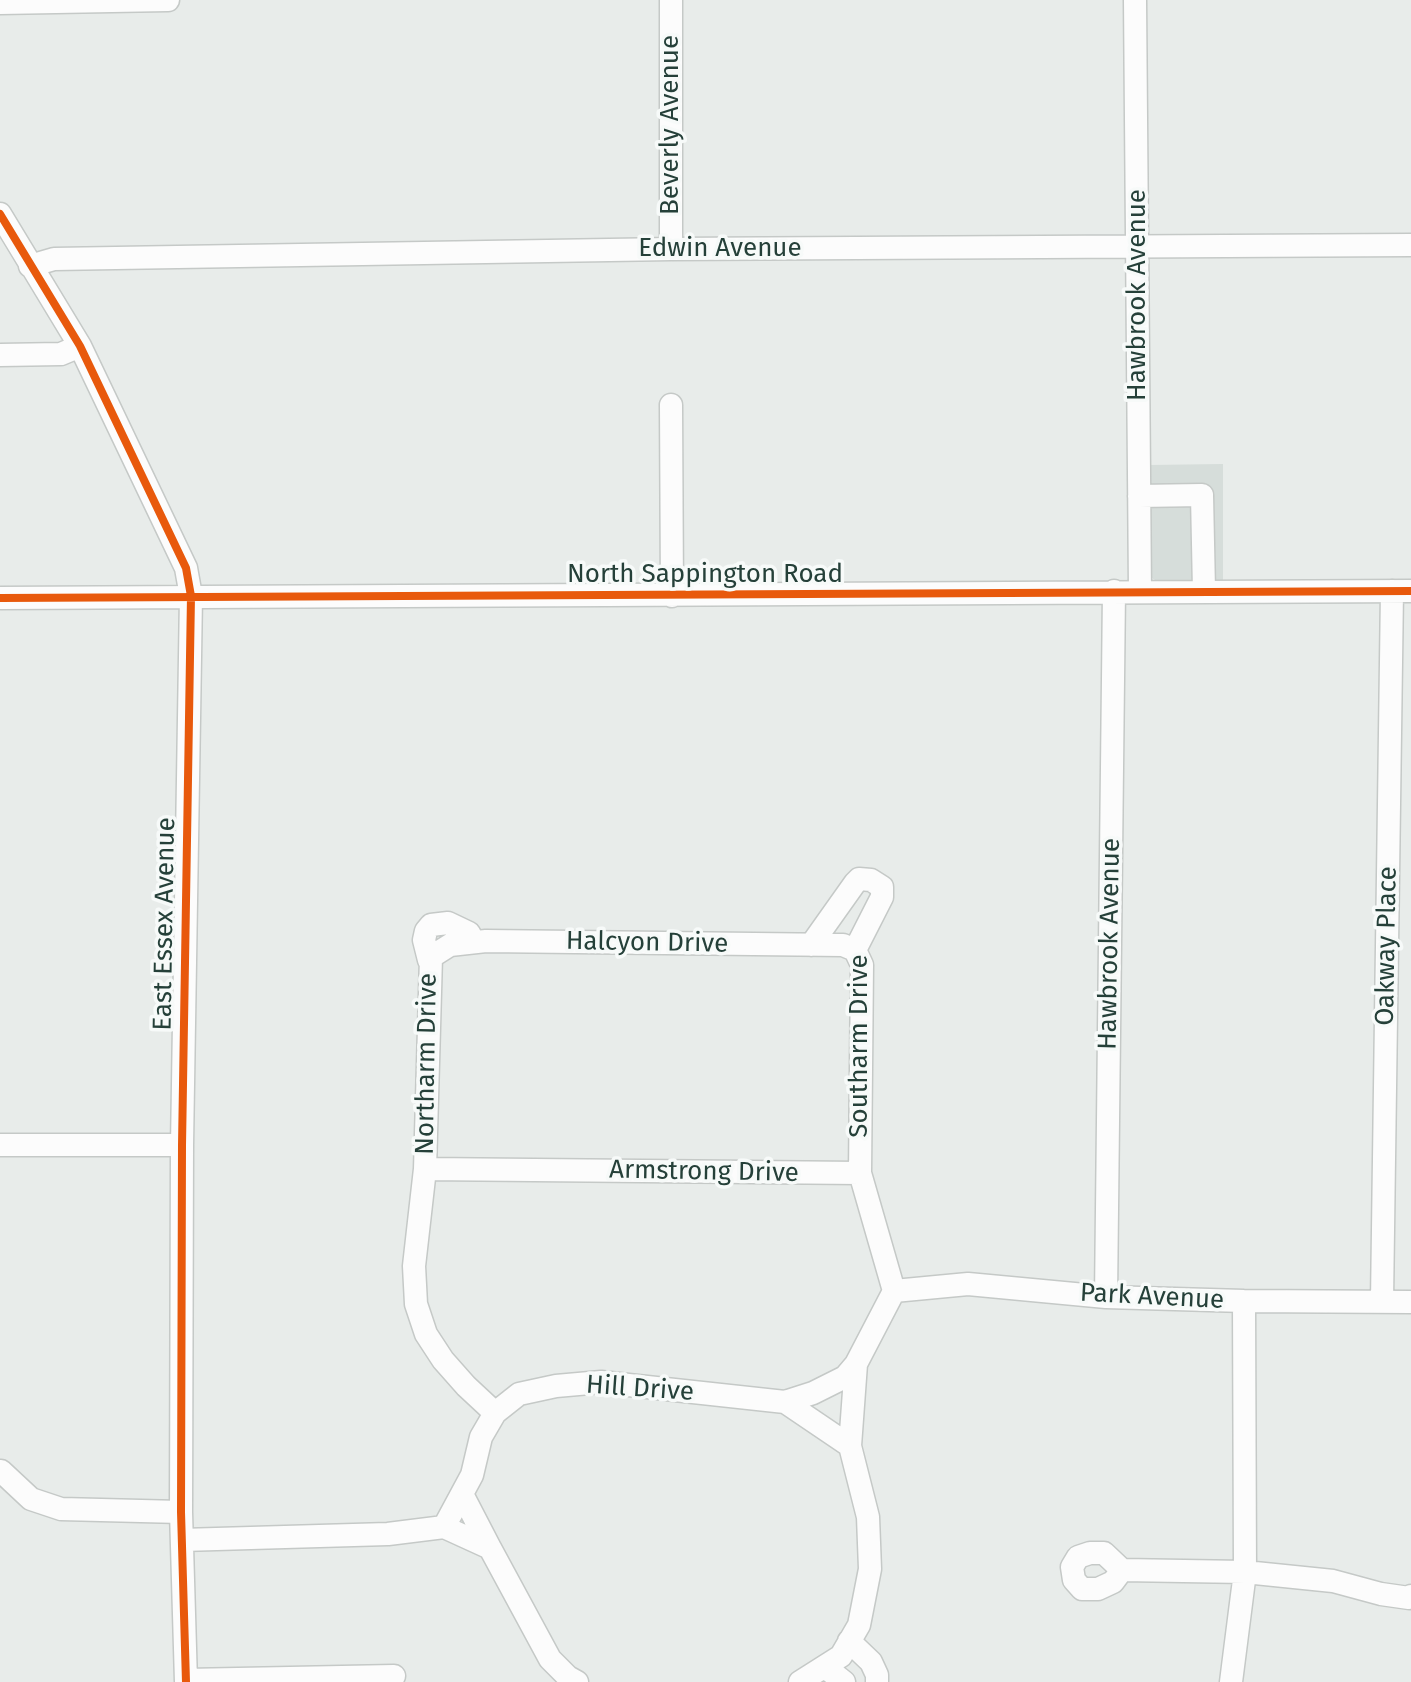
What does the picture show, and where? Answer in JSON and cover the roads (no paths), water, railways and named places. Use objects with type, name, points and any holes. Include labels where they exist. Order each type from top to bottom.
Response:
[{"type":"street","points":[[0,3],[168,0]]},
{"type":"street","name":"Beverly Avenue","points":[[671,0],[671,249]]},
{"type":"street","name":"Hawbrook Avenue","points":[[1135,0],[1140,591]]},
{"type":"street","name":"East Essex Avenue","points":[[0,214],[80,346],[186,568],[191,596],[182,1145],[181,1512],[186,1681]]},
{"type":"street","name":"Edwin Avenue","points":[[30,266],[54,259],[671,249],[1411,245]]},
{"type":"street","points":[[0,355],[61,354],[80,346]]},
{"type":"street","points":[[671,405],[672,596]]},
{"type":"street","points":[[1139,496],[1202,495],[1204,591]]},
{"type":"street","name":"Hawbrook Avenue","points":[[1106,1297],[1114,591]]},
{"type":"street","name":"North Sappington Road","points":[[0,598],[1401,591]]},
{"type":"street","name":"Oakway Place","points":[[1382,1301],[1400,775],[1401,591]]},
{"type":"street","name":"Southarm Drive","points":[[811,945],[859,879],[871,880],[882,887],[882,897],[855,950],[862,965],[860,1173]]},
{"type":"street","name":"Halcyon Drive","points":[[435,955],[450,945],[474,942],[843,945],[855,950]]},
{"type":"street","name":"Northarm Drive","points":[[435,955],[425,1169],[414,1266],[416,1304],[426,1334],[443,1360],[495,1413]]},
{"type":"street","points":[[0,1145],[182,1145]]},
{"type":"street","name":"Armstrong Drive","points":[[425,1169],[860,1173]]},
{"type":"street","points":[[860,1173],[894,1291]]},
{"type":"street","name":"Park Avenue","points":[[894,1291],[968,1284],[1106,1297],[1411,1302]]},
{"type":"street","name":"Hill Drive","points":[[495,1413],[519,1394],[556,1386],[601,1382],[785,1402],[813,1393],[845,1377],[856,1364],[894,1291]]},
{"type":"street","points":[[1231,1682],[1245,1572],[1244,1301]]},
{"type":"street","name":"Hill Drive","points":[[800,1682],[841,1656],[859,1625],[870,1569],[868,1517],[850,1446],[856,1364]]},
{"type":"street","name":"Hill Drive","points":[[785,1402],[850,1446]]},
{"type":"street","points":[[444,1527],[472,1475],[481,1437],[495,1413]]},
{"type":"street","points":[[1,1471],[31,1499],[61,1509],[181,1512]]},
{"type":"street","points":[[462,1494],[550,1659],[577,1682]]},
{"type":"street","points":[[182,1540],[388,1534],[444,1527],[490,1548]]},
{"type":"street","points":[[1122,1570],[1245,1572],[1333,1581],[1410,1600]]},
{"type":"street","points":[[849,1641],[871,1662],[877,1682]]},
{"type":"street","points":[[825,1667],[844,1682]]},
{"type":"street","points":[[186,1681],[394,1676]]}]
